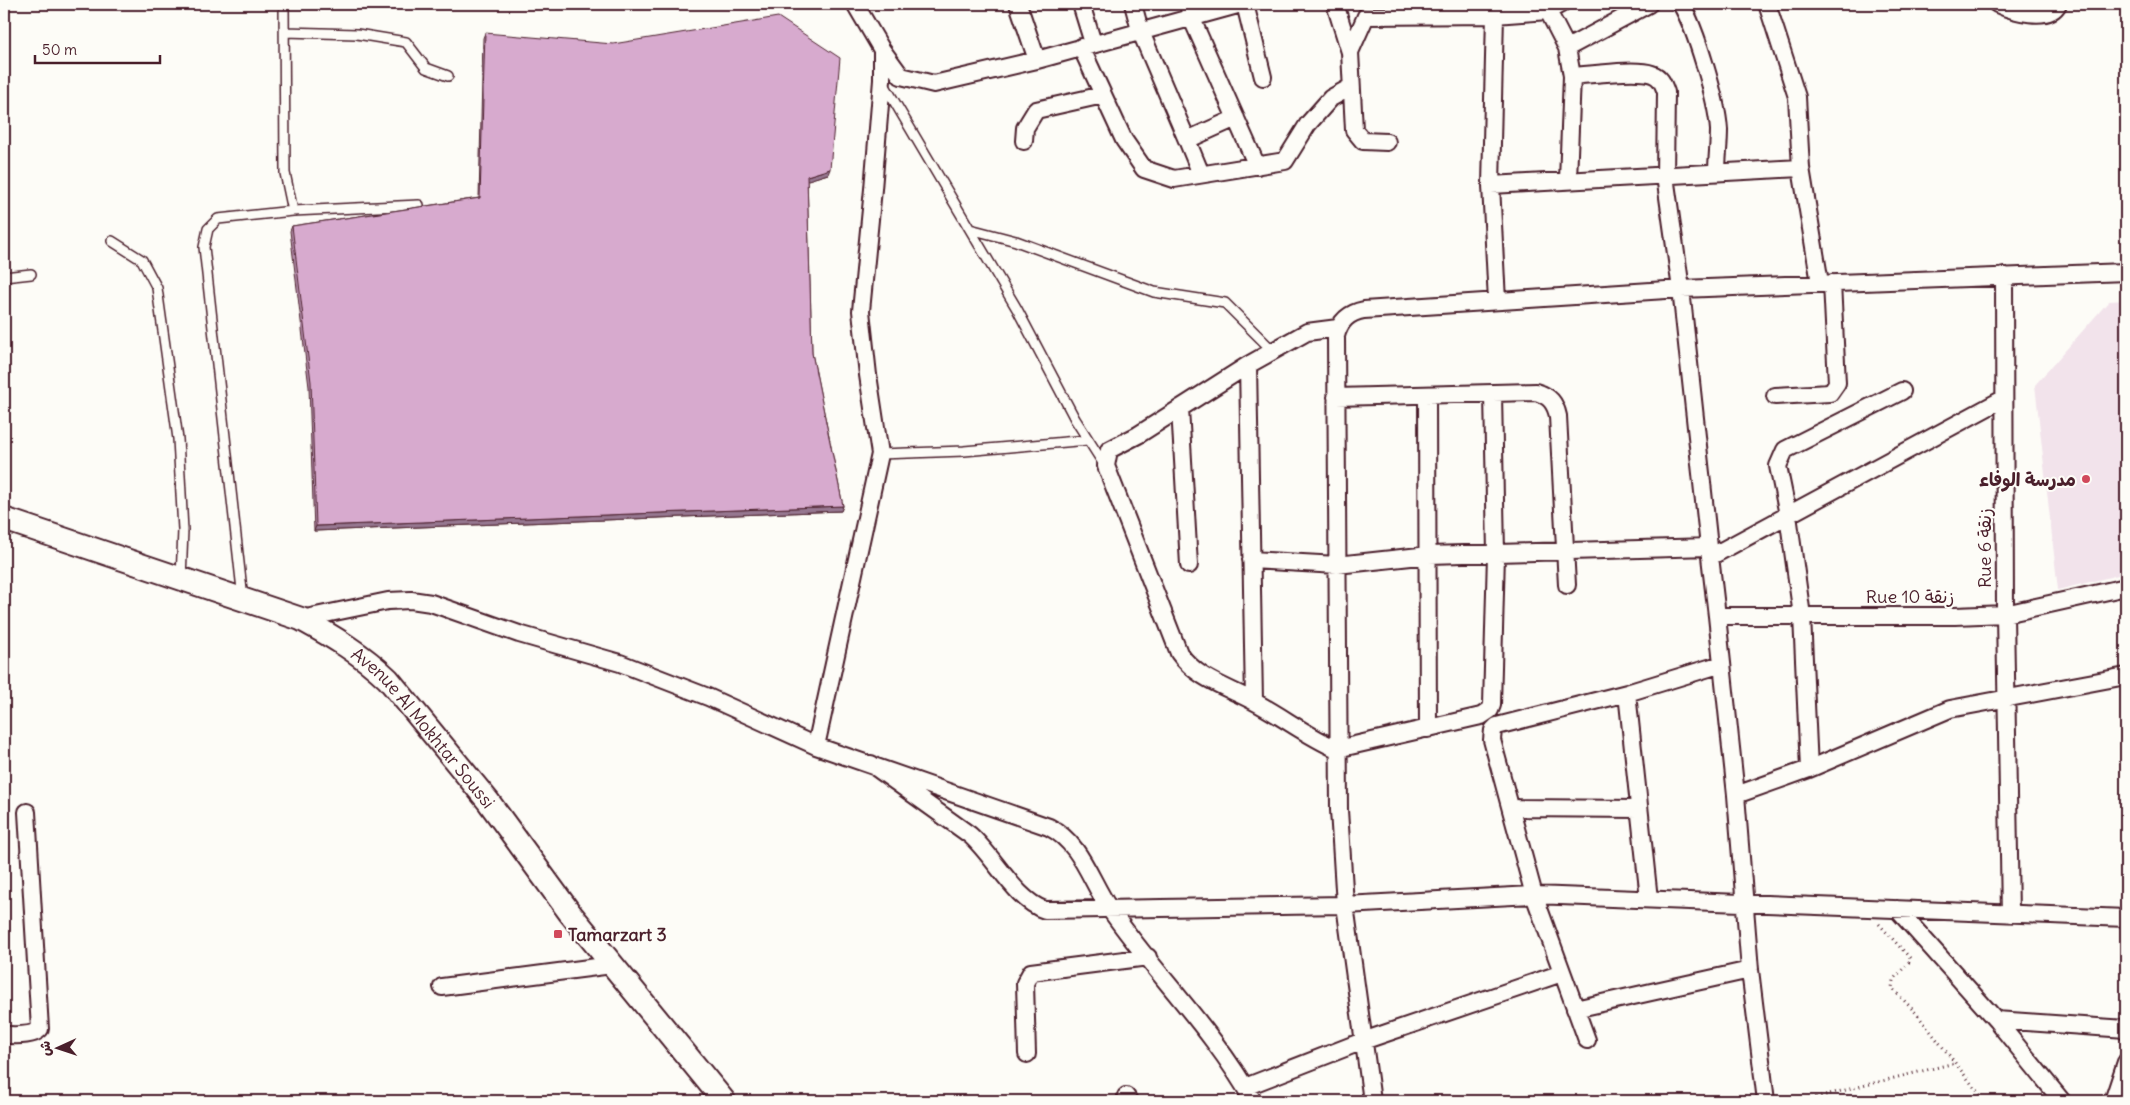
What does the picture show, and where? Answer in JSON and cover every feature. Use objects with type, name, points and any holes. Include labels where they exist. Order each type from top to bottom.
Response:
[{"type":"street","points":[[855,4],[882,50],[901,76],[934,84],[1037,60],[1140,30],[1189,10],[1241,4]]},
{"type":"street","points":[[1018,4],[1037,60]]},
{"type":"street","points":[[1081,4],[1087,45],[1103,95],[1124,140],[1144,169],[1174,179],[1285,161],[1308,124],[1325,104],[1331,98],[1351,86]]},
{"type":"street","points":[[1132,4],[1140,30],[1201,174]]},
{"type":"street","points":[[1245,4],[1263,77]]},
{"type":"street","points":[[1335,4],[1350,52],[1354,130],[1363,141],[1387,142]]},
{"type":"street","points":[[1567,48],[1649,4]]},
{"type":"street","points":[[1681,4],[1701,54],[1711,90],[1719,128],[1717,172]]},
{"type":"street","points":[[1767,4],[1797,97],[1801,168],[1826,283],[1838,383],[1830,393],[1775,396]]},
{"type":"street","points":[[1997,4],[2015,10],[2046,13],[2052,11],[2058,4]]},
{"type":"street","points":[[1350,52],[1366,16],[1495,15],[1555,7],[1567,48],[1572,76],[1568,180]]},
{"type":"street","points":[[1189,10],[1258,166]]},
{"type":"street","points":[[1495,15],[1491,185],[1497,301]]},
{"type":"street","points":[[816,746],[880,454],[861,311],[870,237],[882,80],[882,50]]},
{"type":"street","points":[[1572,76],[1642,72],[1652,74],[1663,82],[1666,92],[1665,176],[1681,289],[1720,642],[1736,795],[1750,970],[1766,1101]]},
{"type":"street","points":[[1024,141],[1025,128],[1036,110],[1103,95]]},
{"type":"street","points":[[1187,140],[1236,118]]},
{"type":"street","points":[[1491,185],[1801,168]]},
{"type":"street","points":[[1372,1101],[1345,905],[1337,750],[1336,336],[1338,328],[1349,315],[1364,310],[1681,289],[2126,272]]},
{"type":"street","name":"Rue 6 زنقة","points":[[2004,276],[2004,614],[2010,914]]},
{"type":"street","points":[[1338,328],[1306,332],[1273,350],[1109,450],[1106,466],[1179,653],[1188,666],[1200,676],[1254,701],[1320,742],[1337,750],[1481,716],[1490,710],[1492,705],[1496,554],[1493,393]]},
{"type":"street","points":[[1248,365],[1254,701]]},
{"type":"street","points":[[1809,769],[1802,616],[1788,515],[1778,466],[1785,450],[1902,391]]},
{"type":"street","points":[[1336,397],[1536,392],[1553,402],[1558,416],[1568,585]]},
{"type":"street","points":[[1427,395],[1429,555],[1428,729]]},
{"type":"street","points":[[1251,560],[1336,565],[1429,555],[1566,552],[1710,552],[1788,515],[2003,399]]},
{"type":"street","points":[[1180,408],[1189,565]]},
{"type":"street","name":"Avenue Al Mokhtar Soussi","points":[[4,519],[300,619],[336,638],[388,679],[488,801],[570,913],[724,1101]]},
{"type":"street","name":"Rue 10 زنقة","points":[[1717,616],[1955,616],[2004,614],[2126,586]]},
{"type":"street","points":[[300,619],[388,601],[431,602],[519,634],[620,663],[708,697],[816,746],[1049,827],[1062,834],[1074,847],[1109,908],[1225,1056],[1253,1101]]},
{"type":"street","points":[[1587,1040],[1534,895],[1492,740],[1493,730],[1496,726],[1626,693],[1722,664]]},
{"type":"street","points":[[1736,795],[1809,769],[1950,709],[2126,676]]},
{"type":"street","points":[[1626,693],[1649,899]]},
{"type":"street","points":[[871,764],[970,835],[985,848],[1033,906],[1045,910],[1345,905],[1534,895],[2126,918]]},
{"type":"street","points":[[1511,808],[1639,809]]},
{"type":"street","points":[[4,1035],[30,1034],[40,1029],[27,812]]},
{"type":"street","points":[[1897,909],[1996,1020],[2062,1101]]},
{"type":"street","points":[[1027,1054],[1025,984],[1031,972],[1148,957]]},
{"type":"street","points":[[442,987],[612,965]]},
{"type":"street","points":[[1575,1009],[1750,970]]},
{"type":"street","points":[[1245,1087],[1363,1041],[1562,973]]},
{"type":"street","points":[[1996,1020],[2126,1029]]},
{"type":"street","points":[[2113,1101],[2126,1062]]},
{"type":"lane","points":[[284,4],[285,173],[293,211]]},
{"type":"lane","points":[[285,32],[356,34],[406,42],[426,68],[448,76]]},
{"type":"lane","points":[[882,80],[970,229],[1088,440],[1106,466]]},
{"type":"lane","points":[[243,599],[204,248],[208,229],[218,219],[293,211],[419,205]]},
{"type":"lane","points":[[970,229],[1016,241],[1154,292],[1225,303],[1273,350]]},
{"type":"lane","points":[[112,241],[142,260],[157,288],[178,439],[183,530],[181,579]]},
{"type":"lane","points":[[4,277],[31,274]]},
{"type":"lane","points":[[880,454],[964,451],[1088,440]]},
{"type":"path","points":[[1864,908],[1910,958],[1909,962],[1893,980],[1892,988],[1916,1013],[1985,1101]]},
{"type":"path","points":[[1801,1101],[1955,1063]]},
{"type":"shaded area","name":"مدرسة الوفاء","points":[[2126,300],[2126,573],[2058,590],[2035,385],[2109,301]]},
{"type":"building","points":[[778,17],[840,58],[830,169],[807,176],[812,353],[843,506],[316,526],[311,382],[292,226],[480,198],[485,33],[613,44]]},
{"type":"place","name":"مدرسة الوفاء","points":[[2086,479]]},
{"type":"place","name":"Tamarzart 3","points":[[558,934]]}]
